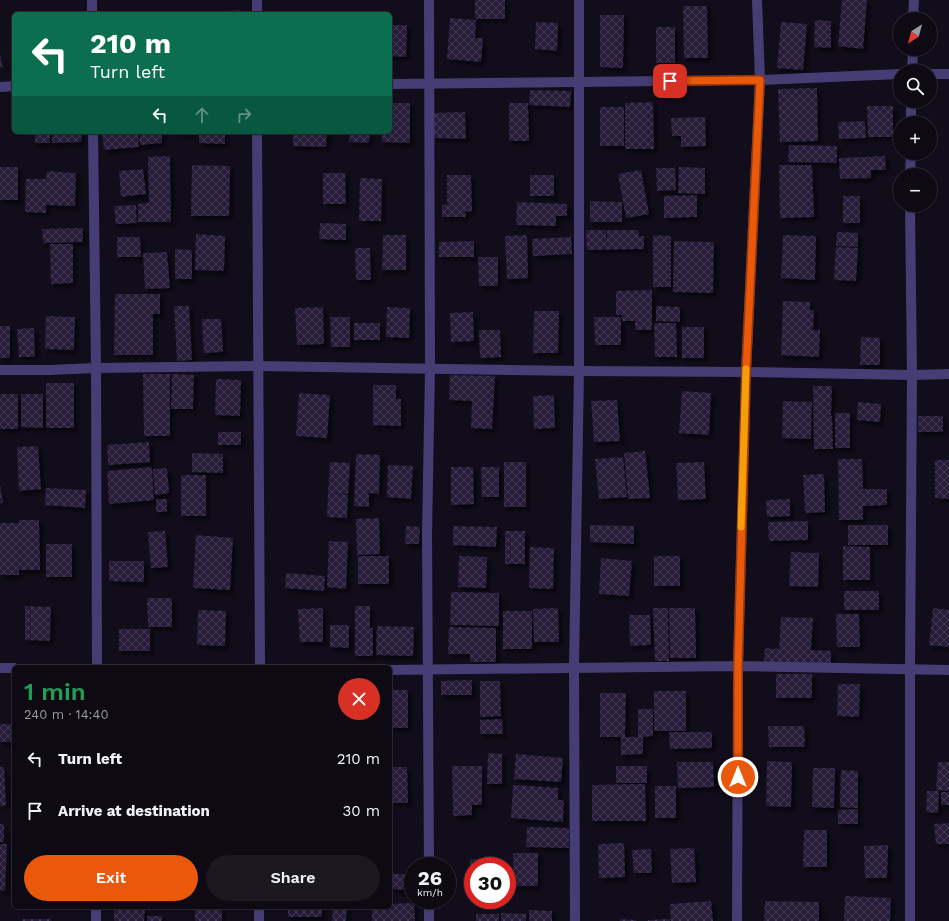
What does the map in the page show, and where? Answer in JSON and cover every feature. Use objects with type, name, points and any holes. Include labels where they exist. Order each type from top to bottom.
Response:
[{"type":"street","points":[[92,0],[92,12]]},
{"type":"street","points":[[257,0],[257,12]]},
{"type":"street","points":[[429,0],[430,368],[426,535],[429,857]]},
{"type":"street","points":[[575,921],[574,668],[579,371],[579,0]]},
{"type":"street","points":[[737,921],[738,666],[746,372],[760,80],[757,0]]},
{"type":"street","points":[[913,12],[914,0]]},
{"type":"street","points":[[392,84],[760,80],[893,74]]},
{"type":"street","points":[[937,74],[949,74]]},
{"type":"street","points":[[0,86],[12,86]]},
{"type":"street","points":[[93,134],[96,368],[97,665]]},
{"type":"street","points":[[257,134],[260,665]]},
{"type":"street","points":[[910,212],[912,375],[910,921]]},
{"type":"street","points":[[0,370],[258,366],[912,375],[949,374]]},
{"type":"street","points":[[392,670],[738,666],[949,670]]},
{"type":"street","points":[[0,668],[12,668]]},
{"type":"street","points":[[96,909],[96,921]]},
{"type":"street","points":[[259,909],[259,921]]},
{"type":"street","points":[[429,909],[430,921]]},
{"type":"building","points":[[475,0],[505,0],[505,19],[475,19]]},
{"type":"building","points":[[842,0],[867,0],[863,49],[838,46]]},
{"type":"building","points":[[683,6],[707,6],[708,58],[684,58]]},
{"type":"building","points":[[240,10],[240,12],[213,12]]},
{"type":"building","points":[[600,15],[624,15],[623,68],[600,67]]},
{"type":"building","points":[[450,18],[476,20],[475,38],[483,38],[481,62],[447,59]]},
{"type":"building","points":[[815,20],[831,21],[831,48],[814,47]]},
{"type":"building","points":[[536,22],[558,23],[557,51],[535,49]]},
{"type":"building","points":[[781,22],[807,24],[803,70],[777,68]]},
{"type":"building","points":[[392,25],[407,25],[406,57],[392,56]]},
{"type":"building","points":[[656,27],[675,27],[675,63],[656,63]]},
{"type":"building","points":[[0,54],[3,67],[0,68]]},
{"type":"building","points":[[817,88],[818,141],[780,142],[778,89]]},
{"type":"building","points":[[530,90],[571,91],[570,107],[529,105]]},
{"type":"building","points":[[653,102],[654,149],[625,149],[625,103]]},
{"type":"building","points":[[392,103],[410,103],[410,143],[382,142],[382,134],[392,134]]},
{"type":"building","points":[[509,103],[528,103],[529,141],[509,141]]},
{"type":"building","points":[[867,106],[893,106],[893,137],[868,137]]},
{"type":"building","points":[[600,107],[624,107],[624,146],[600,146]]},
{"type":"building","points":[[465,112],[466,139],[434,138],[434,113]]},
{"type":"building","points":[[705,117],[706,146],[681,147],[681,136],[672,136],[671,118]]},
{"type":"building","points":[[865,121],[866,138],[839,139],[838,122]]},
{"type":"building","points":[[35,134],[50,134],[50,143],[35,143]]},
{"type":"building","points":[[52,134],[81,134],[82,142],[52,143]]},
{"type":"building","points":[[102,134],[138,134],[139,147],[104,150]]},
{"type":"building","points":[[139,134],[162,134],[162,143],[140,145]]},
{"type":"building","points":[[199,134],[225,134],[225,144],[199,143]]},
{"type":"building","points":[[293,134],[327,134],[326,147],[293,146]]},
{"type":"building","points":[[350,134],[370,134],[369,143],[349,142]]},
{"type":"building","points":[[789,145],[837,146],[837,163],[788,162]]},
{"type":"building","points":[[170,156],[171,222],[138,222],[138,204],[149,203],[148,157]]},
{"type":"building","points":[[885,156],[886,170],[871,170],[871,178],[840,179],[839,158]]},
{"type":"building","points":[[192,165],[230,166],[229,216],[191,216]]},
{"type":"building","points":[[779,165],[812,165],[814,217],[780,218]]},
{"type":"building","points":[[0,167],[18,167],[18,200],[0,200]]},
{"type":"building","points":[[679,167],[705,168],[705,194],[678,193]]},
{"type":"building","points":[[656,168],[675,168],[676,190],[657,191]]},
{"type":"building","points":[[143,169],[146,194],[121,197],[119,171]]},
{"type":"building","points":[[641,170],[649,214],[626,218],[618,174]]},
{"type":"building","points":[[47,171],[76,173],[75,206],[46,205],[46,213],[25,212],[26,179],[46,179]]},
{"type":"building","points":[[323,173],[345,173],[346,204],[323,204]]},
{"type":"building","points":[[447,175],[471,175],[472,212],[465,211],[466,217],[442,217],[442,205],[447,205]]},
{"type":"building","points":[[530,175],[554,175],[554,196],[530,196]]},
{"type":"building","points":[[360,178],[382,179],[381,221],[359,221]]},
{"type":"building","points":[[697,195],[697,217],[664,218],[664,196]]},
{"type":"building","points":[[843,196],[860,196],[860,223],[843,223]]},
{"type":"building","points":[[590,201],[622,202],[622,222],[590,222]]},
{"type":"building","points":[[517,202],[567,204],[567,216],[556,216],[556,226],[516,225]]},
{"type":"building","points":[[136,205],[137,223],[116,224],[114,206]]},
{"type":"building","points":[[320,223],[346,224],[346,240],[319,239]]},
{"type":"building","points":[[83,228],[83,242],[43,243],[42,229]]},
{"type":"building","points":[[586,230],[606,230],[606,246],[607,230],[638,230],[639,236],[644,236],[644,249],[587,250]]},
{"type":"building","points":[[837,232],[858,233],[858,247],[836,246]]},
{"type":"building","points":[[196,234],[225,236],[224,271],[195,270]]},
{"type":"building","points":[[383,235],[406,235],[406,270],[382,270]]},
{"type":"building","points":[[527,235],[528,278],[507,279],[505,236]]},
{"type":"building","points":[[653,235],[671,236],[671,287],[653,287]]},
{"type":"building","points":[[783,235],[816,236],[815,280],[781,278]]},
{"type":"building","points":[[117,237],[140,237],[141,257],[117,257]]},
{"type":"building","points":[[571,237],[572,254],[533,256],[532,239]]},
{"type":"building","points":[[474,241],[474,257],[439,257],[439,242]]},
{"type":"building","points":[[674,241],[714,242],[713,293],[673,292]]},
{"type":"building","points":[[50,244],[73,244],[73,283],[51,284]]},
{"type":"building","points":[[836,247],[858,248],[856,281],[834,280]]},
{"type":"building","points":[[355,248],[370,248],[371,280],[356,280]]},
{"type":"building","points":[[175,249],[192,250],[192,279],[175,279]]},
{"type":"building","points":[[167,252],[170,288],[145,289],[143,253]]},
{"type":"building","points":[[478,257],[498,257],[498,286],[479,286]]},
{"type":"building","points":[[652,290],[652,330],[635,330],[635,321],[622,321],[622,315],[616,315],[616,291]]},
{"type":"building","points":[[115,294],[160,294],[160,314],[153,314],[153,355],[114,355]]},
{"type":"building","points":[[783,301],[810,302],[810,310],[814,310],[813,330],[820,330],[819,357],[781,355]]},
{"type":"building","points":[[174,306],[189,306],[192,360],[177,361]]},
{"type":"building","points":[[656,306],[680,307],[680,322],[656,321]]},
{"type":"building","points":[[323,307],[324,344],[297,345],[295,308]]},
{"type":"building","points":[[387,307],[410,308],[409,338],[386,337]]},
{"type":"building","points":[[534,311],[559,311],[558,353],[533,353]]},
{"type":"building","points":[[473,312],[474,341],[451,342],[450,313]]},
{"type":"building","points":[[46,316],[75,317],[74,350],[45,349]]},
{"type":"building","points":[[330,317],[350,317],[350,347],[331,347]]},
{"type":"building","points":[[594,317],[621,317],[621,345],[595,345]]},
{"type":"building","points":[[202,319],[221,319],[223,352],[204,353]]},
{"type":"building","points":[[354,323],[380,323],[380,340],[354,340]]},
{"type":"building","points":[[654,323],[676,323],[677,357],[655,357]]},
{"type":"building","points":[[0,326],[10,326],[10,358],[0,358]]},
{"type":"building","points":[[682,327],[704,327],[704,358],[682,358]]},
{"type":"building","points":[[34,328],[35,357],[19,357],[17,329]]},
{"type":"building","points":[[479,330],[500,330],[501,357],[480,358]]},
{"type":"building","points":[[861,337],[880,338],[880,365],[860,365]]},
{"type":"building","points":[[143,374],[170,374],[170,436],[144,436]]},
{"type":"building","points":[[172,374],[194,375],[193,409],[171,409]]},
{"type":"building","points":[[450,375],[495,376],[492,429],[471,428],[472,401],[449,400]]},
{"type":"building","points":[[216,379],[241,380],[240,416],[215,415]]},
{"type":"building","points":[[46,383],[74,383],[74,428],[46,428]]},
{"type":"building","points":[[373,385],[396,385],[396,399],[401,399],[401,426],[373,425]]},
{"type":"building","points":[[813,386],[832,386],[831,416],[833,449],[814,449]]},
{"type":"building","points":[[682,391],[711,393],[709,435],[679,433]]},
{"type":"building","points":[[299,393],[330,395],[327,438],[296,436]]},
{"type":"building","points":[[0,394],[18,394],[18,429],[0,429]]},
{"type":"building","points":[[21,394],[43,394],[43,428],[21,427]]},
{"type":"building","points":[[554,395],[555,428],[534,429],[533,396]]},
{"type":"building","points":[[617,400],[620,441],[594,442],[591,401]]},
{"type":"building","points":[[783,401],[812,402],[811,439],[782,438]]},
{"type":"building","points":[[858,402],[881,404],[880,422],[857,420]]},
{"type":"building","points":[[835,413],[850,413],[850,448],[835,448]]},
{"type":"building","points":[[918,416],[943,416],[943,432],[918,432]]},
{"type":"building","points":[[218,432],[241,432],[241,445],[218,445]]},
{"type":"building","points":[[149,442],[150,462],[108,465],[107,445]]},
{"type":"building","points":[[38,446],[41,489],[19,491],[17,447]]},
{"type":"building","points":[[645,451],[650,498],[628,499],[624,453]]},
{"type":"building","points":[[192,453],[223,454],[223,473],[192,472]]},
{"type":"building","points":[[356,454],[380,455],[379,494],[369,493],[369,507],[354,506]]},
{"type":"building","points":[[623,457],[627,497],[599,499],[595,459]]},
{"type":"building","points":[[838,459],[862,459],[863,489],[887,489],[887,505],[863,506],[863,520],[839,520]]},
{"type":"building","points":[[935,460],[949,460],[949,499],[935,498]]},
{"type":"building","points":[[330,462],[350,463],[348,494],[328,493]]},
{"type":"building","points":[[504,462],[526,462],[526,507],[504,507]]},
{"type":"building","points":[[704,462],[706,499],[678,500],[676,463]]},
{"type":"building","points":[[388,465],[413,466],[411,499],[387,497]]},
{"type":"building","points":[[152,467],[154,500],[109,504],[107,471]]},
{"type":"building","points":[[451,467],[473,467],[474,504],[451,505]]},
{"type":"building","points":[[481,467],[499,467],[499,497],[482,497]]},
{"type":"building","points":[[167,468],[169,493],[155,495],[153,469]]},
{"type":"building","points":[[824,474],[825,512],[805,513],[803,475]]},
{"type":"building","points":[[181,475],[206,475],[206,516],[181,516]]},
{"type":"building","points":[[0,484],[3,503],[0,503]]},
{"type":"building","points":[[46,488],[86,490],[85,508],[45,505]]},
{"type":"building","points":[[328,493],[348,495],[347,518],[327,517]]},
{"type":"building","points":[[156,499],[167,499],[167,512],[156,512]]},
{"type":"building","points":[[790,499],[790,516],[767,517],[766,500]]},
{"type":"building","points":[[379,518],[380,554],[357,555],[356,519]]},
{"type":"building","points":[[19,520],[39,520],[40,570],[19,570],[18,534],[19,575],[0,575],[0,523],[19,523]]},
{"type":"building","points":[[808,521],[808,540],[769,541],[768,522]]},
{"type":"building","points":[[590,525],[634,526],[634,544],[590,542]]},
{"type":"building","points":[[848,525],[888,525],[888,545],[848,545]]},
{"type":"building","points":[[406,526],[420,527],[419,544],[405,544]]},
{"type":"building","points":[[453,526],[497,527],[496,547],[453,545]]},
{"type":"building","points":[[165,531],[168,567],[151,568],[148,532]]},
{"type":"building","points":[[505,531],[525,531],[525,564],[505,564]]},
{"type":"building","points":[[196,535],[233,538],[230,590],[193,588]]},
{"type":"building","points":[[329,541],[348,542],[346,589],[327,587]]},
{"type":"building","points":[[46,544],[72,544],[72,577],[46,577]]},
{"type":"building","points":[[843,546],[870,547],[870,580],[843,580]]},
{"type":"building","points":[[530,547],[554,548],[553,589],[529,588]]},
{"type":"building","points":[[791,552],[819,553],[818,587],[789,586]]},
{"type":"building","points":[[358,556],[389,556],[389,584],[358,584]]},
{"type":"building","points":[[459,556],[487,557],[486,588],[458,587]]},
{"type":"building","points":[[654,556],[680,556],[680,586],[654,586]]},
{"type":"building","points":[[601,558],[632,561],[629,596],[599,594]]},
{"type":"building","points":[[109,561],[144,561],[144,582],[109,581]]},
{"type":"building","points":[[286,573],[325,576],[324,591],[285,588]]},
{"type":"building","points":[[844,591],[879,591],[879,610],[844,610]]},
{"type":"building","points":[[451,592],[499,593],[499,626],[450,625]]},
{"type":"building","points":[[147,598],[172,598],[172,627],[148,627]]},
{"type":"building","points":[[25,606],[51,607],[50,641],[25,640]]},
{"type":"building","points":[[355,606],[370,606],[370,628],[373,628],[373,656],[355,656]]},
{"type":"building","points":[[323,608],[323,642],[300,642],[298,609]]},
{"type":"building","points":[[558,608],[559,642],[534,642],[533,609]]},
{"type":"building","points":[[653,608],[668,608],[669,661],[655,661]]},
{"type":"building","points":[[669,608],[695,608],[696,658],[670,658]]},
{"type":"building","points":[[933,608],[949,610],[949,647],[929,645]]},
{"type":"building","points":[[198,610],[226,611],[225,646],[197,645]]},
{"type":"building","points":[[503,611],[532,611],[532,649],[503,649]]},
{"type":"building","points":[[836,614],[859,614],[860,647],[837,647]]},
{"type":"building","points":[[629,615],[650,615],[651,645],[630,646]]},
{"type":"building","points":[[781,617],[813,618],[811,650],[831,651],[831,665],[764,662],[765,648],[779,649]]},
{"type":"building","points":[[330,625],[349,625],[349,648],[330,647]]},
{"type":"building","points":[[377,626],[414,627],[413,656],[376,655]]},
{"type":"building","points":[[449,627],[496,628],[496,662],[470,662],[470,654],[448,654]]},
{"type":"building","points":[[119,629],[150,629],[150,651],[119,651]]},
{"type":"building","points":[[776,674],[812,674],[812,698],[776,698]]},
{"type":"building","points":[[472,680],[472,695],[441,695],[441,681]]},
{"type":"building","points":[[480,681],[500,681],[501,716],[480,717]]},
{"type":"building","points":[[838,684],[860,684],[859,717],[837,716]]},
{"type":"building","points":[[392,690],[408,690],[408,728],[392,728]]},
{"type":"building","points":[[654,691],[686,691],[686,731],[654,731]]},
{"type":"building","points":[[600,693],[626,693],[625,737],[638,737],[638,709],[653,709],[653,736],[643,737],[643,754],[621,755],[621,737],[600,737]]},
{"type":"building","points":[[502,719],[503,734],[480,734],[480,720]]},
{"type":"building","points":[[0,724],[12,724],[12,742],[0,742]]},
{"type":"building","points":[[768,726],[804,726],[805,747],[769,747]]},
{"type":"building","points":[[669,732],[712,732],[712,748],[670,749]]},
{"type":"building","points":[[488,753],[502,754],[502,784],[487,784]]},
{"type":"building","points":[[516,754],[563,758],[561,782],[514,779]]},
{"type":"building","points":[[767,761],[792,762],[791,807],[766,806]]},
{"type":"building","points":[[677,762],[713,762],[714,787],[678,788]]},
{"type":"building","points":[[938,762],[949,762],[949,791],[936,790]]},
{"type":"building","points":[[452,766],[482,766],[482,805],[472,805],[472,815],[453,816]]},
{"type":"building","points":[[616,766],[647,766],[647,783],[616,783]]},
{"type":"building","points":[[0,767],[4,767],[6,805],[0,806]]},
{"type":"building","points":[[392,767],[407,767],[408,803],[392,803]]},
{"type":"building","points":[[813,768],[835,768],[834,808],[812,807]]},
{"type":"building","points":[[841,770],[858,771],[858,808],[840,807]]},
{"type":"building","points":[[645,784],[646,821],[592,821],[592,785]]},
{"type":"building","points":[[513,785],[558,788],[558,800],[564,800],[563,822],[511,818]]},
{"type":"building","points":[[655,786],[676,786],[676,818],[655,818]]},
{"type":"building","points":[[927,791],[939,791],[938,813],[926,812]]},
{"type":"building","points":[[941,792],[949,792],[949,805],[941,805]]},
{"type":"building","points":[[858,809],[858,824],[838,824],[838,810]]},
{"type":"building","points":[[949,823],[949,844],[936,844],[934,824]]},
{"type":"building","points":[[0,824],[4,824],[4,842],[0,842]]},
{"type":"building","points":[[527,827],[569,828],[569,848],[526,847]]},
{"type":"building","points":[[804,830],[827,830],[827,867],[803,867]]},
{"type":"building","points":[[624,843],[625,877],[599,878],[598,844]]},
{"type":"building","points":[[0,844],[7,844],[5,891],[0,890]]},
{"type":"building","points":[[888,845],[887,878],[865,878],[864,846]]},
{"type":"building","points":[[694,848],[696,882],[672,883],[670,849]]},
{"type":"building","points":[[651,849],[652,873],[634,873],[632,850]]},
{"type":"building","points":[[513,853],[538,853],[538,886],[516,886],[516,857],[513,857]]},
{"type":"building","points":[[392,874],[404,874],[404,890],[392,889]]},
{"type":"building","points":[[845,896],[891,898],[890,921],[844,921]]},
{"type":"building","points":[[711,901],[713,921],[671,921],[670,904]]},
{"type":"building","points":[[765,901],[819,902],[819,921],[764,921]]},
{"type":"building","points":[[404,903],[404,909],[414,909],[415,921],[372,921],[372,909],[392,909],[392,904]]},
{"type":"building","points":[[114,909],[145,909],[144,921],[114,921]]},
{"type":"building","points":[[195,909],[222,909],[222,921],[195,921]]},
{"type":"building","points":[[288,909],[322,909],[322,917],[288,917]]},
{"type":"building","points":[[333,909],[347,909],[346,921],[332,921]]},
{"type":"building","points":[[529,910],[552,911],[552,921],[529,921]]},
{"type":"building","points":[[501,913],[526,914],[526,921],[501,921]]},
{"type":"building","points":[[476,914],[499,914],[499,921],[476,921]]},
{"type":"building","points":[[147,916],[162,916],[162,921],[147,921]]},
{"type":"building","points":[[22,919],[51,919],[51,921],[22,921]]},
{"type":"building","points":[[620,919],[636,920],[636,921],[620,921]]},
{"type":"building","points":[[670,919],[670,921],[648,921],[648,920]]},
{"type":"slow traffic","points":[[741,527],[746,369]]},
{"type":"route","points":[[670,81],[760,80],[746,372],[738,666],[738,777]]}]
